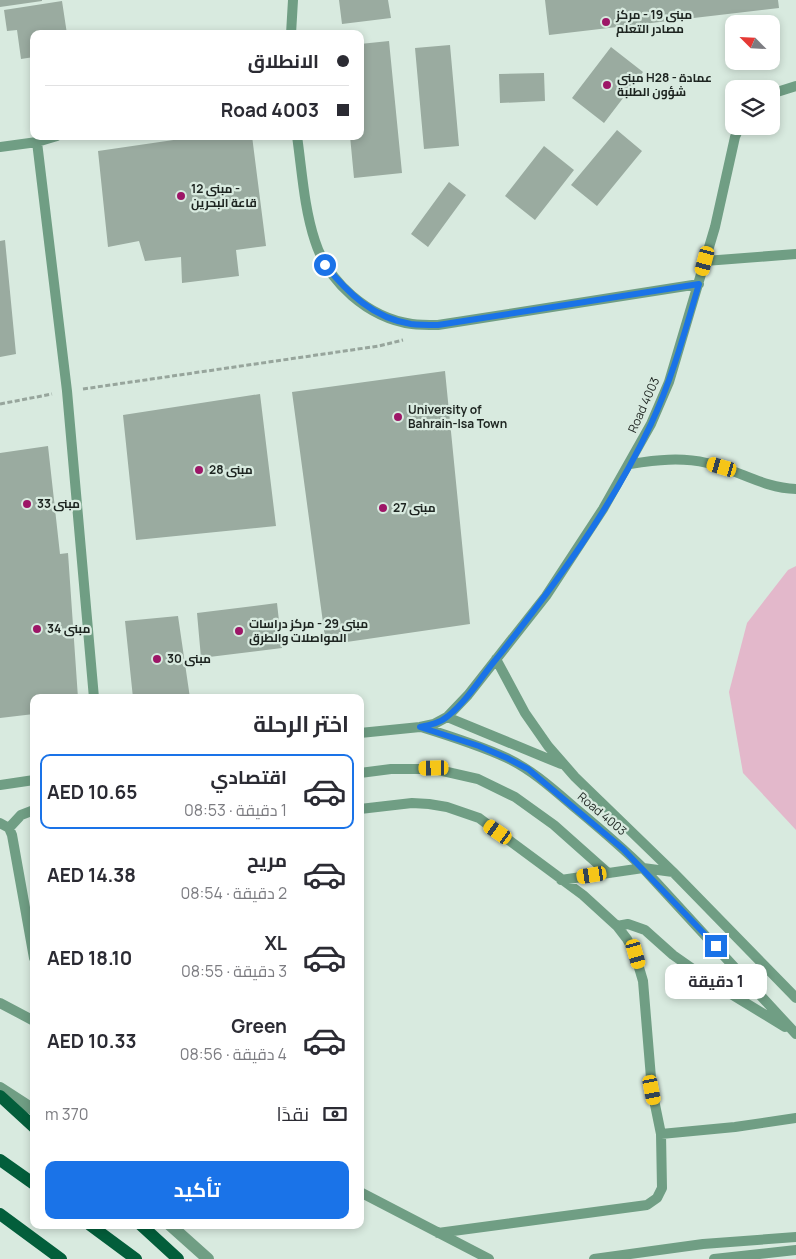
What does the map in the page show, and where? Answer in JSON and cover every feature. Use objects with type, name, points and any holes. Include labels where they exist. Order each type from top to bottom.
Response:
[{"type":"main road","points":[[0,1096],[30,1123]]},
{"type":"main road","points":[[0,1160],[30,1181]]},
{"type":"main road","points":[[0,1214],[61,1259]]},
{"type":"main road","points":[[95,1229],[136,1259]]},
{"type":"main road","points":[[145,1229],[178,1259]]},
{"type":"street","points":[[0,1088],[30,1107]]},
{"type":"street","points":[[174,1229],[208,1259]]},
{"type":"lane","points":[[291,30],[293,0]]},
{"type":"lane","points":[[780,91],[796,86]]},
{"type":"lane","name":"Road 4003","points":[[364,733],[420,727],[434,724],[447,717],[468,695],[546,596],[570,561],[630,464],[651,424],[669,382],[715,227],[736,135]]},
{"type":"lane","points":[[0,147],[44,140]]},
{"type":"lane","points":[[298,140],[306,207],[315,242],[325,265],[340,284],[361,303],[385,316],[411,324],[438,325],[699,284]]},
{"type":"lane","points":[[37,142],[68,391],[94,694]]},
{"type":"lane","points":[[705,261],[796,254]]},
{"type":"lane","points":[[630,464],[662,460],[692,460],[722,467],[765,484],[796,489]]},
{"type":"lane","name":"Road 4003","points":[[496,659],[525,713],[564,765],[673,872],[796,998]]},
{"type":"lane","points":[[447,717],[564,765]]},
{"type":"lane","name":"Road 4003","points":[[420,727],[479,746],[528,769],[623,849],[796,1034]]},
{"type":"lane","points":[[364,772],[391,769],[434,768],[478,779],[515,796],[554,825],[608,873]]},
{"type":"lane","points":[[0,785],[30,781]]},
{"type":"lane","points":[[364,809],[412,803],[446,807],[478,818],[583,895],[617,926],[636,954],[643,981],[652,1090],[660,1134],[662,1188],[657,1198],[647,1205],[438,1234]]},
{"type":"lane","points":[[30,812],[21,815],[5,826],[30,940]]},
{"type":"lane","points":[[561,880],[642,868],[673,872]]},
{"type":"lane","points":[[617,926],[628,924],[645,930],[672,955],[713,983],[796,1034]]},
{"type":"lane","points":[[0,1003],[30,1018]]},
{"type":"lane","points":[[660,1134],[735,1127],[796,1118]]},
{"type":"lane","points":[[364,1194],[438,1234],[490,1259]]},
{"type":"lane","points":[[594,1259],[703,1244],[796,1237]]},
{"type":"lane","points":[[714,1259],[796,1250]]},
{"type":"path","points":[[0,404],[68,391],[369,348],[406,340]]},
{"type":"shaded area","points":[[796,566],[796,830],[743,773],[729,692],[747,623],[788,570]]},
{"type":"building","points":[[0,0],[42,0],[42,1],[0,7]]},
{"type":"building","points":[[339,0],[388,0],[391,18],[342,24]]},
{"type":"building","name":"مبنى 19 - مركز مصادر التعلم","points":[[545,0],[778,0],[779,8],[549,35]]},
{"type":"building","points":[[62,1],[66,30],[30,30],[30,58],[21,59],[17,30],[7,31],[4,10]]},
{"type":"building","points":[[389,41],[402,173],[354,178],[350,140],[364,140],[364,44]]},
{"type":"building","points":[[450,45],[459,146],[424,149],[415,48]]},
{"type":"building","name":"مبنى H28 - عمادة شؤون الطلبة","points":[[611,47],[643,72],[604,123],[572,98]]},
{"type":"building","points":[[544,73],[545,101],[500,103],[499,74]]},
{"type":"building","points":[[617,130],[642,151],[597,206],[571,185]]},
{"type":"building","name":"مبنى 12 - قاعة البحرين","points":[[174,140],[253,140],[266,246],[236,250],[239,276],[182,283],[181,257],[145,261],[139,241],[108,247],[98,151]]},
{"type":"building","points":[[544,146],[574,170],[535,220],[505,196]]},
{"type":"building","points":[[449,182],[466,195],[428,247],[411,234]]},
{"type":"building","points":[[5,240],[16,354],[0,357],[0,241]]},
{"type":"building","name":"مبنى 27","points":[[445,371],[470,624],[326,645],[292,392]]},
{"type":"building","name":"مبنى 28","points":[[260,394],[276,526],[136,540],[123,415]]},
{"type":"building","name":"مبنى 34","points":[[48,446],[60,554],[68,553],[78,694],[30,694],[30,714],[0,718],[0,453]]},
{"type":"building","name":"مبنى 29 - مركز دراسات المواصلات والطرق","points":[[277,603],[282,648],[201,658],[197,613]]},
{"type":"building","name":"مبنى 30","points":[[178,616],[189,694],[133,694],[125,621]]},
{"type":"place","name":"مبنى 19 - مركز مصادر التعلم","points":[[606,22]]},
{"type":"place","name":"مبنى H28 - عمادة شؤون الطلبة","points":[[607,85]]},
{"type":"place","name":"مبنى 12 - قاعة البحرين","points":[[181,196]]},
{"type":"place","name":"University of Bahrain-Isa Town","points":[[398,417]]},
{"type":"place","name":"مبنى 28","points":[[199,470]]},
{"type":"place","name":"مبنى 33","points":[[27,504]]},
{"type":"place","name":"مبنى 27","points":[[383,508]]},
{"type":"place","name":"مبنى 34","points":[[37,629]]},
{"type":"place","name":"مبنى 29 - مركز دراسات المواصلات والطرق","points":[[239,631]]},
{"type":"place","name":"مبنى 30","points":[[157,659]]},
{"type":"route","points":[[325,265],[340,284],[361,303],[385,316],[411,324],[438,325],[699,284],[669,382],[651,424],[604,509],[546,596],[468,695],[447,717],[434,724],[420,727],[479,746],[528,769],[623,849],[716,946]]}]
